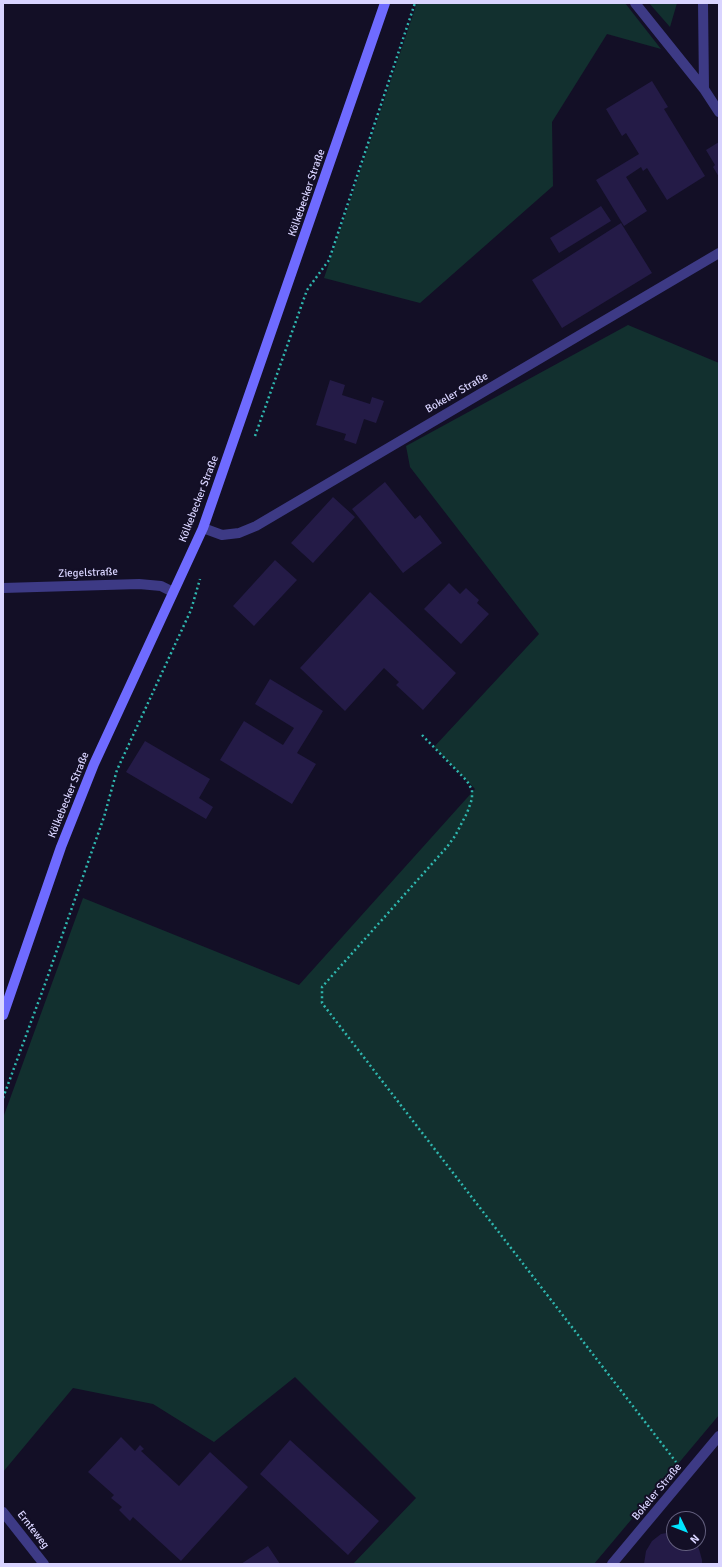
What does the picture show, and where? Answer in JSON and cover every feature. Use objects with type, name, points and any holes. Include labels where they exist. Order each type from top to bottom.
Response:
[{"type":"main road","name":"Kölkebecker Straße","points":[[3,1015],[61,847],[94,764],[132,685],[203,528],[385,3]]},
{"type":"street","points":[[635,3],[704,89],[719,112]]},
{"type":"street","points":[[703,3],[704,89]]},
{"type":"street","name":"Bokeler Straße","points":[[203,528],[222,535],[239,533],[256,526],[719,253]]},
{"type":"street","name":"Ziegelstraße","points":[[3,588],[139,584],[161,586],[173,592]]},
{"type":"street","name":"Bokeler Straße","points":[[612,1564],[719,1436]]},
{"type":"street","name":"Ernteweg","points":[[3,1512],[44,1564]]},
{"type":"path","points":[[422,735],[468,781],[472,790],[472,799],[467,813],[455,836],[447,847],[322,987],[322,1003],[677,1465],[688,1474]]},
{"type":"green space","points":[[417,3],[625,3],[661,49],[607,34],[552,122],[553,186],[420,303],[324,278]]},
{"type":"green space","points":[[649,3],[677,3],[670,27]]},
{"type":"green space","points":[[628,325],[719,363],[719,1415],[594,1564],[353,1564],[416,1498],[295,1377],[214,1442],[153,1404],[73,1388],[3,1472],[3,1118],[83,898],[299,985],[475,789],[434,747],[539,634],[410,467],[406,446]]},
{"type":"building","points":[[652,81],[668,107],[664,109],[705,176],[667,200],[647,168],[643,171],[641,167],[626,177],[647,211],[624,226],[596,180],[639,154],[626,133],[622,136],[606,109]]},
{"type":"building","points":[[719,142],[719,177],[713,167],[715,165],[706,150]]},
{"type":"building","points":[[601,206],[611,221],[559,253],[550,238]]},
{"type":"building","points":[[621,223],[652,273],[562,328],[532,280]]},
{"type":"building","points":[[330,380],[345,385],[342,395],[370,404],[372,397],[384,401],[376,423],[364,419],[356,444],[344,440],[346,434],[316,425]]},
{"type":"building","points":[[385,482],[415,519],[420,515],[442,543],[403,573],[352,509]]},
{"type":"building","points":[[333,497],[355,517],[313,563],[291,543]]},
{"type":"building","points":[[275,560],[297,580],[254,626],[233,606]]},
{"type":"building","points":[[449,583],[460,594],[466,588],[479,600],[477,603],[489,614],[461,644],[424,609]]},
{"type":"building","points":[[370,592],[456,673],[423,710],[396,685],[399,682],[384,668],[345,711],[300,668]]},
{"type":"building","points":[[270,679],[323,711],[297,753],[316,764],[292,804],[220,760],[244,721],[283,745],[294,728],[255,704]]},
{"type":"building","points":[[145,741],[210,779],[199,798],[213,807],[206,819],[126,772]]},
{"type":"building","points":[[121,1437],[135,1451],[140,1445],[144,1449],[141,1451],[179,1486],[210,1452],[248,1487],[181,1561],[133,1517],[130,1521],[119,1510],[122,1507],[111,1498],[114,1495],[88,1472]]},
{"type":"building","points":[[290,1440],[379,1521],[348,1555],[260,1474]]},
{"type":"building","points":[[666,1533],[666,1551],[700,1551],[702,1564],[644,1564],[646,1551],[652,1541],[661,1534]]},
{"type":"building","points":[[268,1546],[280,1564],[241,1564]]}]
